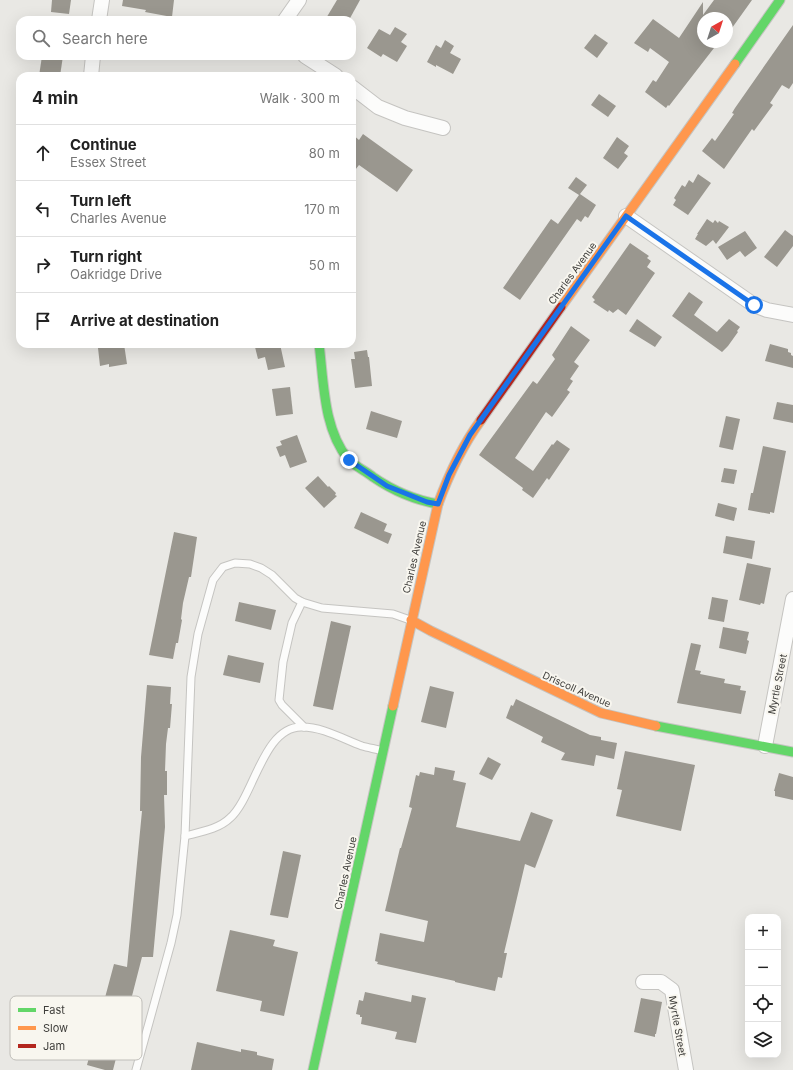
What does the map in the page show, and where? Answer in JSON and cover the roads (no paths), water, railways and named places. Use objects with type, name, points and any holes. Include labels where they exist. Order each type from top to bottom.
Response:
[{"type":"street","points":[[100,16],[102,0]]},
{"type":"street","points":[[288,16],[299,0]]},
{"type":"street","name":"Charles Avenue","points":[[316,1069],[411,620],[438,504],[449,475],[470,435],[780,0]]},
{"type":"street","points":[[91,72],[93,60]]},
{"type":"street","points":[[312,60],[330,72]]},
{"type":"street","points":[[356,91],[378,107],[405,118],[443,128]]},
{"type":"street","points":[[626,216],[754,305],[767,310],[793,315]]},
{"type":"street","points":[[320,348],[328,415],[336,440],[349,460],[387,486],[427,502],[438,504]]},
{"type":"street","name":"Myrtle Street","points":[[765,746],[793,599]]},
{"type":"street","name":"Driscoll Avenue","points":[[411,620],[601,713],[637,722],[793,752]]},
{"type":"street","name":"Myrtle Street","points":[[643,982],[661,982],[672,990],[686,1070]]},
{"type":"lane","points":[[142,1048],[177,915],[185,836],[191,677],[198,634],[213,580],[224,567],[235,563],[250,564],[261,568],[272,575],[295,598],[302,602],[322,608],[393,614],[411,620]]},
{"type":"lane","points":[[302,602],[292,623],[283,662],[279,700],[282,705],[304,726]]},
{"type":"lane","points":[[185,836],[202,832],[226,822],[232,817],[243,804],[261,762],[269,749],[284,732],[293,727],[304,726],[321,730],[362,746],[383,752]]},
{"type":"lane","points":[[136,1070],[139,1060]]}]
